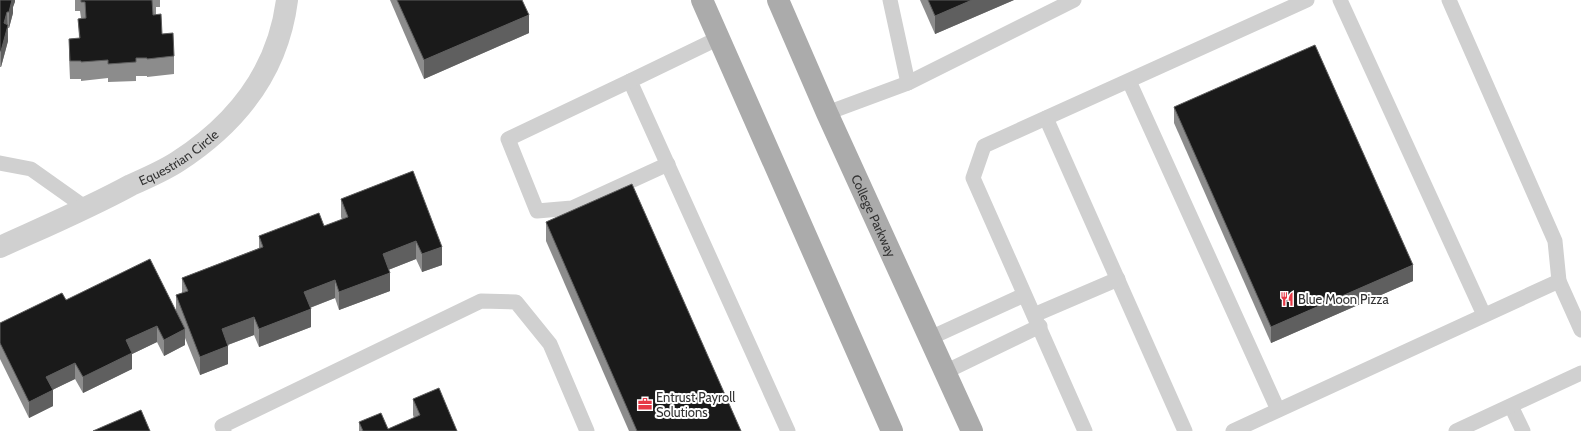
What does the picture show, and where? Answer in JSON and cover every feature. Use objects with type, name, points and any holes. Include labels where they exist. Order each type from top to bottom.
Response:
[{"type":"main road","points":[[702,0],[892,431]]},
{"type":"main road","name":"College Parkway","points":[[778,0],[827,112],[972,431]]},
{"type":"street","name":"Equestrian Circle","points":[[0,247],[86,208],[176,162],[211,138],[243,106],[262,76],[277,44],[287,0]]},
{"type":"lane","points":[[890,0],[908,83]]},
{"type":"lane","points":[[827,112],[908,83],[1074,0]]},
{"type":"lane","points":[[1084,431],[974,178],[984,146],[1307,0]]},
{"type":"lane","points":[[1340,0],[1484,315]]},
{"type":"lane","points":[[1449,0],[1555,241],[1559,281],[1581,330]]},
{"type":"lane","points":[[668,164],[572,208],[537,211],[508,139],[719,38]]},
{"type":"lane","points":[[630,81],[788,431]]},
{"type":"lane","points":[[1129,81],[1278,410]]},
{"type":"lane","points":[[1046,118],[1185,431]]},
{"type":"lane","points":[[0,163],[31,168],[86,208]]},
{"type":"lane","points":[[945,372],[1037,321],[1118,279]]},
{"type":"lane","points":[[1233,431],[1559,281]]},
{"type":"lane","points":[[930,338],[1024,295]]},
{"type":"lane","points":[[224,431],[222,426],[481,301],[516,302],[550,344],[587,431]]},
{"type":"lane","points":[[1456,431],[1581,373]]},
{"type":"lane","points":[[1511,406],[1523,431]]},
{"type":"building","points":[[0,0],[12,0],[4,23],[8,25],[1,51],[0,51]]},
{"type":"building","points":[[81,0],[152,0],[153,15],[161,14],[162,34],[173,33],[174,56],[147,59],[136,58],[136,62],[108,64],[108,60],[81,62],[70,61],[69,39],[80,38],[78,19],[86,18],[85,2],[81,2]]},
{"type":"building","points":[[397,0],[522,0],[529,15],[424,60]]},
{"type":"building","points":[[928,0],[972,0],[935,16]]},
{"type":"building","points":[[1315,45],[1413,265],[1271,327],[1174,107]]},
{"type":"building","points":[[413,171],[442,247],[422,254],[416,241],[383,254],[390,273],[339,292],[335,280],[304,292],[311,309],[259,329],[254,317],[222,329],[228,346],[200,357],[176,295],[188,291],[182,278],[263,247],[259,236],[319,213],[324,226],[348,217],[341,199]]},
{"type":"building","points":[[632,184],[741,431],[637,431],[546,222]]},
{"type":"building","points":[[150,259],[185,329],[164,340],[157,326],[126,340],[132,353],[83,377],[75,363],[46,377],[53,390],[29,402],[0,343],[0,323],[62,293],[66,300]]},
{"type":"building","points":[[439,388],[457,431],[363,431],[359,422],[381,413],[388,429],[420,415],[413,399]]},
{"type":"building","points":[[141,410],[150,431],[93,431]]},
{"type":"place","name":"Blue Moon Pizza","points":[[1287,299]]},
{"type":"place","name":"Entrust Payroll Solutions","points":[[645,404]]}]
